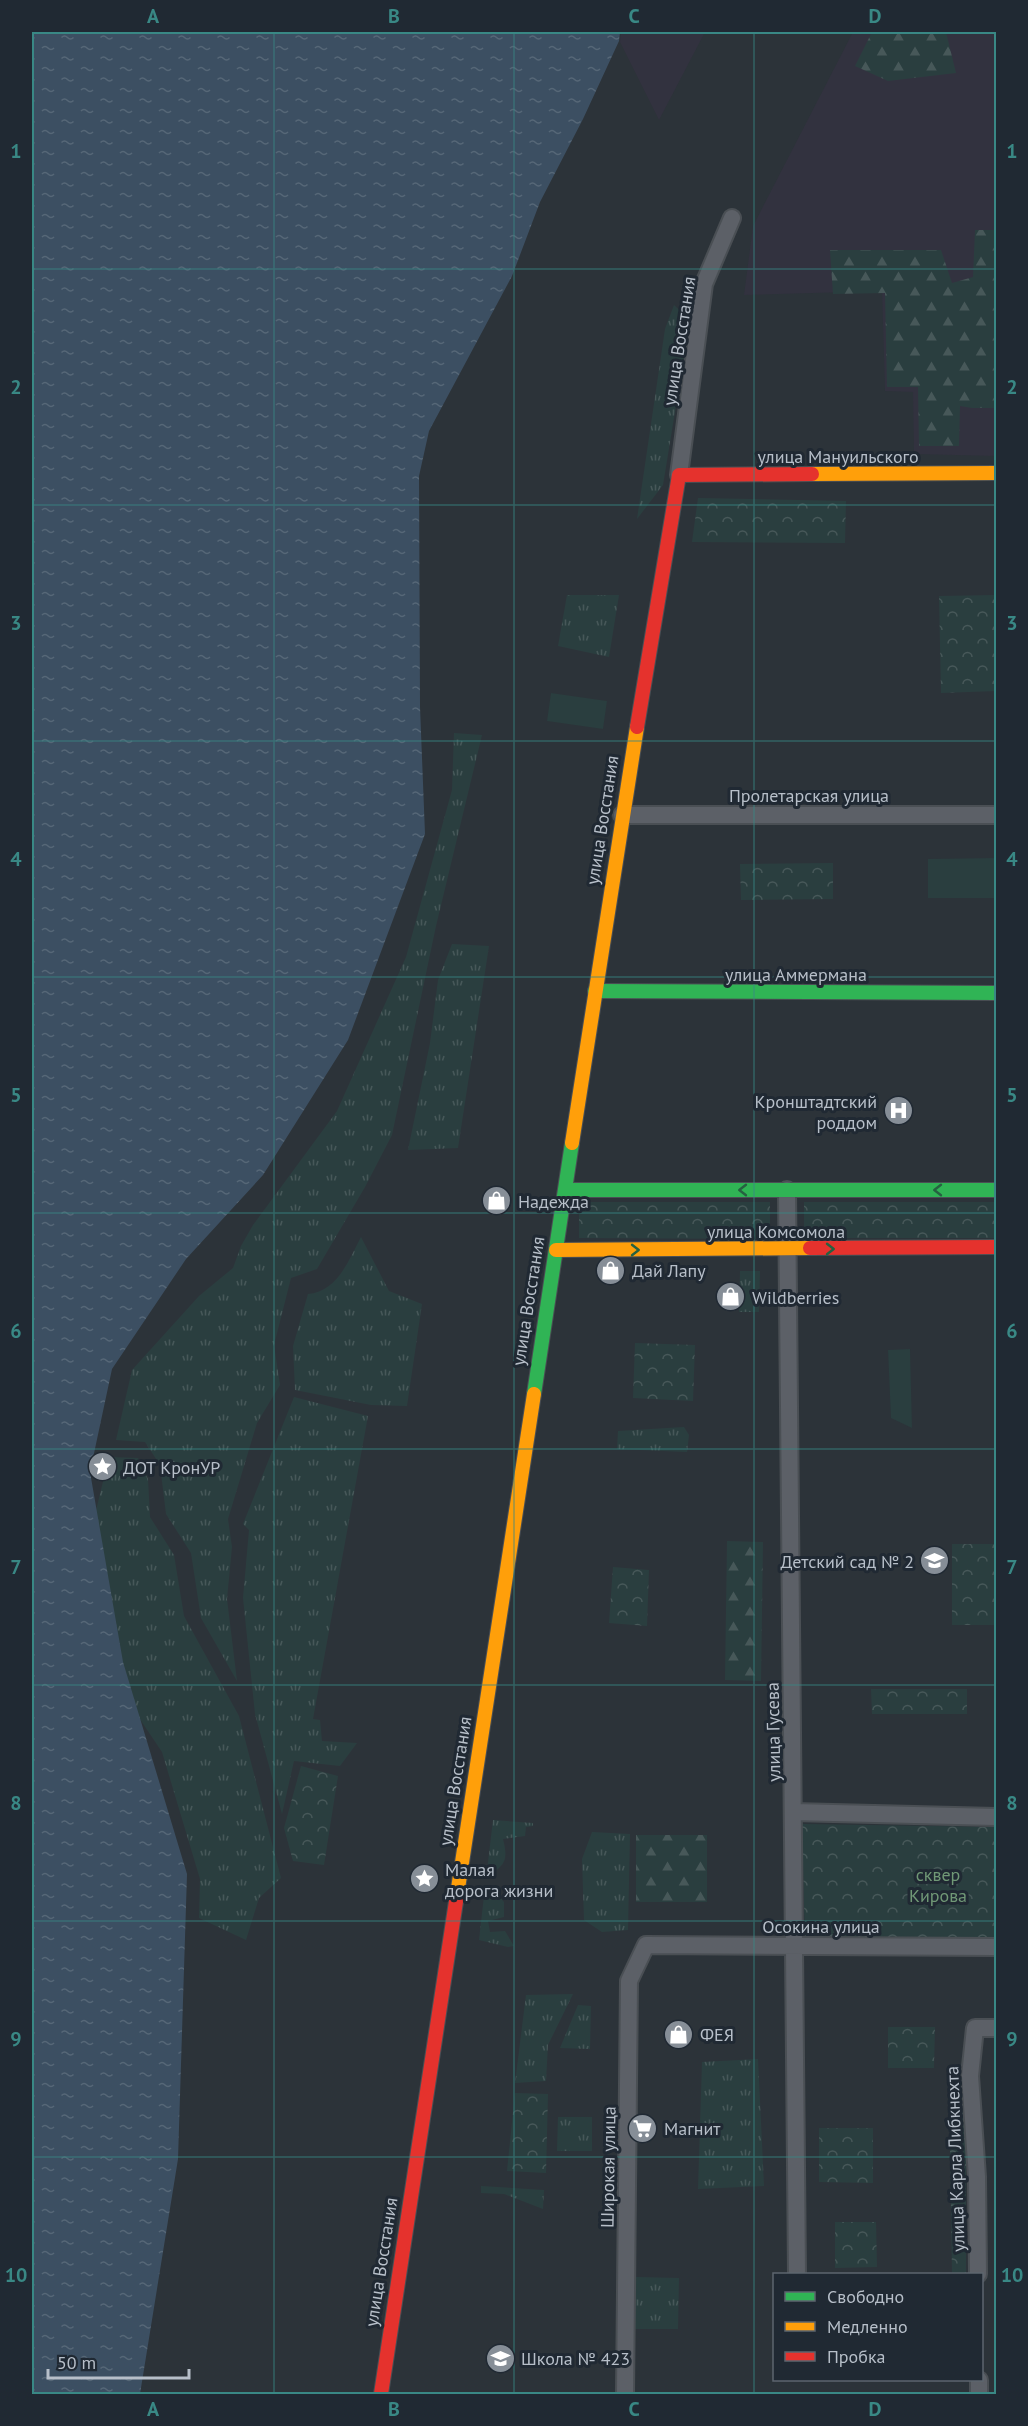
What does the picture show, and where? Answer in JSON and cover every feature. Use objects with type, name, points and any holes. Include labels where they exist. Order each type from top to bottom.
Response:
[{"type":"street","name":"улица Восстания","points":[[381,2394],[622,815],[679,475],[704,284],[732,218]]},
{"type":"street","name":"улица Мануильского","points":[[679,475],[996,473]]},
{"type":"street","name":"Пролетарская улица","points":[[622,815],[996,815]]},
{"type":"street","name":"улица Аммермана","points":[[596,991],[996,993]]},
{"type":"street","points":[[565,1190],[996,1190]]},
{"type":"street","name":"улица Гусева","points":[[787,1190],[797,2273]]},
{"type":"street","name":"улица Комсомола","points":[[556,1251],[996,1247]]},
{"type":"street","points":[[793,1812],[996,1817]]},
{"type":"street","name":"Осокина улица","points":[[646,1945],[996,1947]]},
{"type":"street","name":"Широкая улица","points":[[625,2394],[628,1981],[646,1945]]},
{"type":"street","name":"улица Карла Либкнехта","points":[[978,2273],[977,2177],[970,2076],[975,2028],[996,2028]]},
{"type":"shaded area","points":[[621,32],[705,32],[659,120],[620,42]]},
{"type":"shaded area","points":[[853,32],[996,32],[996,456],[914,454],[913,392],[885,391],[882,291],[744,295],[753,226]]},
{"type":"green space","points":[[872,32],[946,32],[956,73],[888,81],[855,66]]},
{"type":"green space","points":[[975,230],[996,230],[996,408],[960,406],[959,446],[919,446],[918,387],[887,387],[885,293],[833,294],[830,250],[941,250],[952,283],[973,277]]},
{"type":"green space","points":[[674,305],[690,320],[663,485],[637,519],[665,329]]},
{"type":"green space","points":[[698,498],[846,501],[845,543],[692,542]]},
{"type":"green space","points":[[567,595],[619,595],[609,657],[558,646]]},
{"type":"green space","points":[[996,595],[996,691],[941,693],[939,596]]},
{"type":"green space","points":[[551,693],[607,701],[603,729],[547,721]]},
{"type":"green space","points":[[454,733],[482,735],[436,926],[392,1135],[365,1187],[317,1269],[291,1278],[274,1345],[280,1385],[257,1423],[228,1519],[232,1547],[227,1599],[237,1681],[201,1618],[191,1553],[166,1514],[160,1465],[145,1442],[116,1440],[132,1370],[199,1296],[233,1268],[241,1246],[253,1225],[337,1111],[406,957],[452,790]]},
{"type":"green space","points":[[996,858],[996,898],[928,898],[928,859]]},
{"type":"green space","points":[[833,863],[833,899],[741,900],[740,864]]},
{"type":"green space","points":[[452,944],[489,946],[458,1148],[408,1150],[430,1043],[438,980]]},
{"type":"green space","points":[[579,1202],[770,1202],[770,1239],[579,1238]]},
{"type":"green space","points":[[804,1202],[996,1202],[996,1238],[804,1238]]},
{"type":"green space","points":[[361,1237],[389,1291],[422,1304],[407,1406],[371,1405],[295,1390],[293,1346],[308,1294],[318,1292],[334,1281],[347,1265]]},
{"type":"green space","points":[[740,1271],[760,1271],[759,1312],[739,1312]]},
{"type":"green space","points":[[635,1343],[695,1345],[693,1401],[633,1398]]},
{"type":"green space","points":[[910,1349],[912,1428],[891,1418],[888,1350]]},
{"type":"green space","points":[[294,1397],[368,1416],[313,1719],[320,1720],[322,1741],[357,1743],[340,1766],[294,1761],[282,1814],[255,1714],[243,1598],[249,1530],[243,1524]]},
{"type":"green space","points":[[684,1427],[689,1435],[687,1452],[617,1449],[618,1431]]},
{"type":"green space","points":[[109,1457],[138,1458],[148,1479],[150,1517],[174,1555],[184,1616],[239,1716],[281,1878],[259,1898],[246,1940],[199,1918],[200,1879],[162,1752],[115,1682],[90,1535]]},
{"type":"green space","points":[[727,1541],[763,1542],[761,1681],[725,1680]]},
{"type":"green space","points":[[952,1544],[996,1544],[996,1625],[952,1625]]},
{"type":"green space","points":[[613,1567],[649,1570],[647,1626],[609,1623]]},
{"type":"green space","points":[[871,1689],[967,1689],[967,1714],[872,1714]]},
{"type":"green space","points":[[301,1766],[338,1776],[324,1865],[293,1861],[284,1828]]},
{"type":"green space","points":[[493,1820],[533,1823],[533,1826],[526,1827],[525,1836],[503,1839],[505,1858],[497,1870],[486,1879]]},
{"type":"green space","name":"сквер Кирова","points":[[802,1824],[996,1827],[996,1943],[805,1942]]},
{"type":"green space","points":[[592,1832],[630,1834],[628,1930],[602,1932],[584,1920],[582,1859]]},
{"type":"green space","points":[[636,1835],[707,1835],[707,1902],[636,1902]]},
{"type":"green space","points":[[490,1885],[504,1902],[504,1917],[488,1921],[490,1932],[505,1931],[514,1946],[508,1947],[479,1940],[485,1887]]},
{"type":"green space","points":[[573,1994],[548,2045],[546,2081],[515,2083],[526,1995]]},
{"type":"green space","points":[[578,2005],[591,2006],[590,2049],[560,2048]]},
{"type":"green space","points":[[888,2027],[935,2027],[934,2068],[888,2068]]},
{"type":"green space","points":[[758,2059],[764,2186],[698,2189],[702,2062]]},
{"type":"green space","points":[[949,2084],[966,2087],[966,2273],[952,2273]]},
{"type":"green space","points":[[515,2093],[548,2094],[546,2173],[507,2171]]},
{"type":"green space","points":[[558,2117],[592,2117],[592,2151],[557,2151]]},
{"type":"green space","points":[[819,2128],[873,2128],[873,2183],[819,2182]]},
{"type":"green space","points":[[481,2186],[544,2190],[543,2209],[504,2194],[481,2193]]},
{"type":"green space","points":[[835,2222],[876,2222],[877,2267],[835,2268]]},
{"type":"green space","points":[[636,2277],[679,2278],[678,2329],[635,2329]]},
{"type":"water","points":[[32,32],[620,32],[619,41],[583,119],[540,202],[512,276],[429,431],[419,476],[420,707],[425,834],[348,1040],[263,1175],[186,1259],[112,1369],[90,1472],[123,1662],[187,1874],[178,2159],[140,2394],[32,2394]]},
{"type":"traffic: fast","points":[[595,991],[996,993]]},
{"type":"traffic: fast","points":[[534,1394],[572,1143]]},
{"type":"traffic: fast","points":[[565,1190],[996,1190]]},
{"type":"traffic: slow","points":[[812,474],[996,473]]},
{"type":"traffic: slow","points":[[572,1143],[637,727]]},
{"type":"traffic: slow","points":[[556,1250],[810,1248]]},
{"type":"traffic: slow","points":[[457,1895],[534,1394]]},
{"type":"traffic: jam","points":[[637,727],[679,475],[812,474]]},
{"type":"traffic: jam","points":[[810,1248],[996,1247]]},
{"type":"traffic: jam","points":[[381,2394],[457,1895]]},
{"type":"place","name":"Кронштадтский роддом","points":[[898,1111]]},
{"type":"place","name":"Надежда","points":[[497,1201]]},
{"type":"place","name":"Дай Лапу","points":[[611,1270]]},
{"type":"place","name":"Wildberries","points":[[731,1297]]},
{"type":"place","name":"ДОТ КронУР","points":[[102,1467]]},
{"type":"place","name":"Детский сад № 2","points":[[935,1561]]},
{"type":"place","name":"Малая дорога жизни","points":[[424,1879]]},
{"type":"place","name":"ФЕЯ","points":[[679,2034]]},
{"type":"place","name":"Магнит","points":[[643,2128]]},
{"type":"place","name":"Школа № 423","points":[[500,2358]]}]
